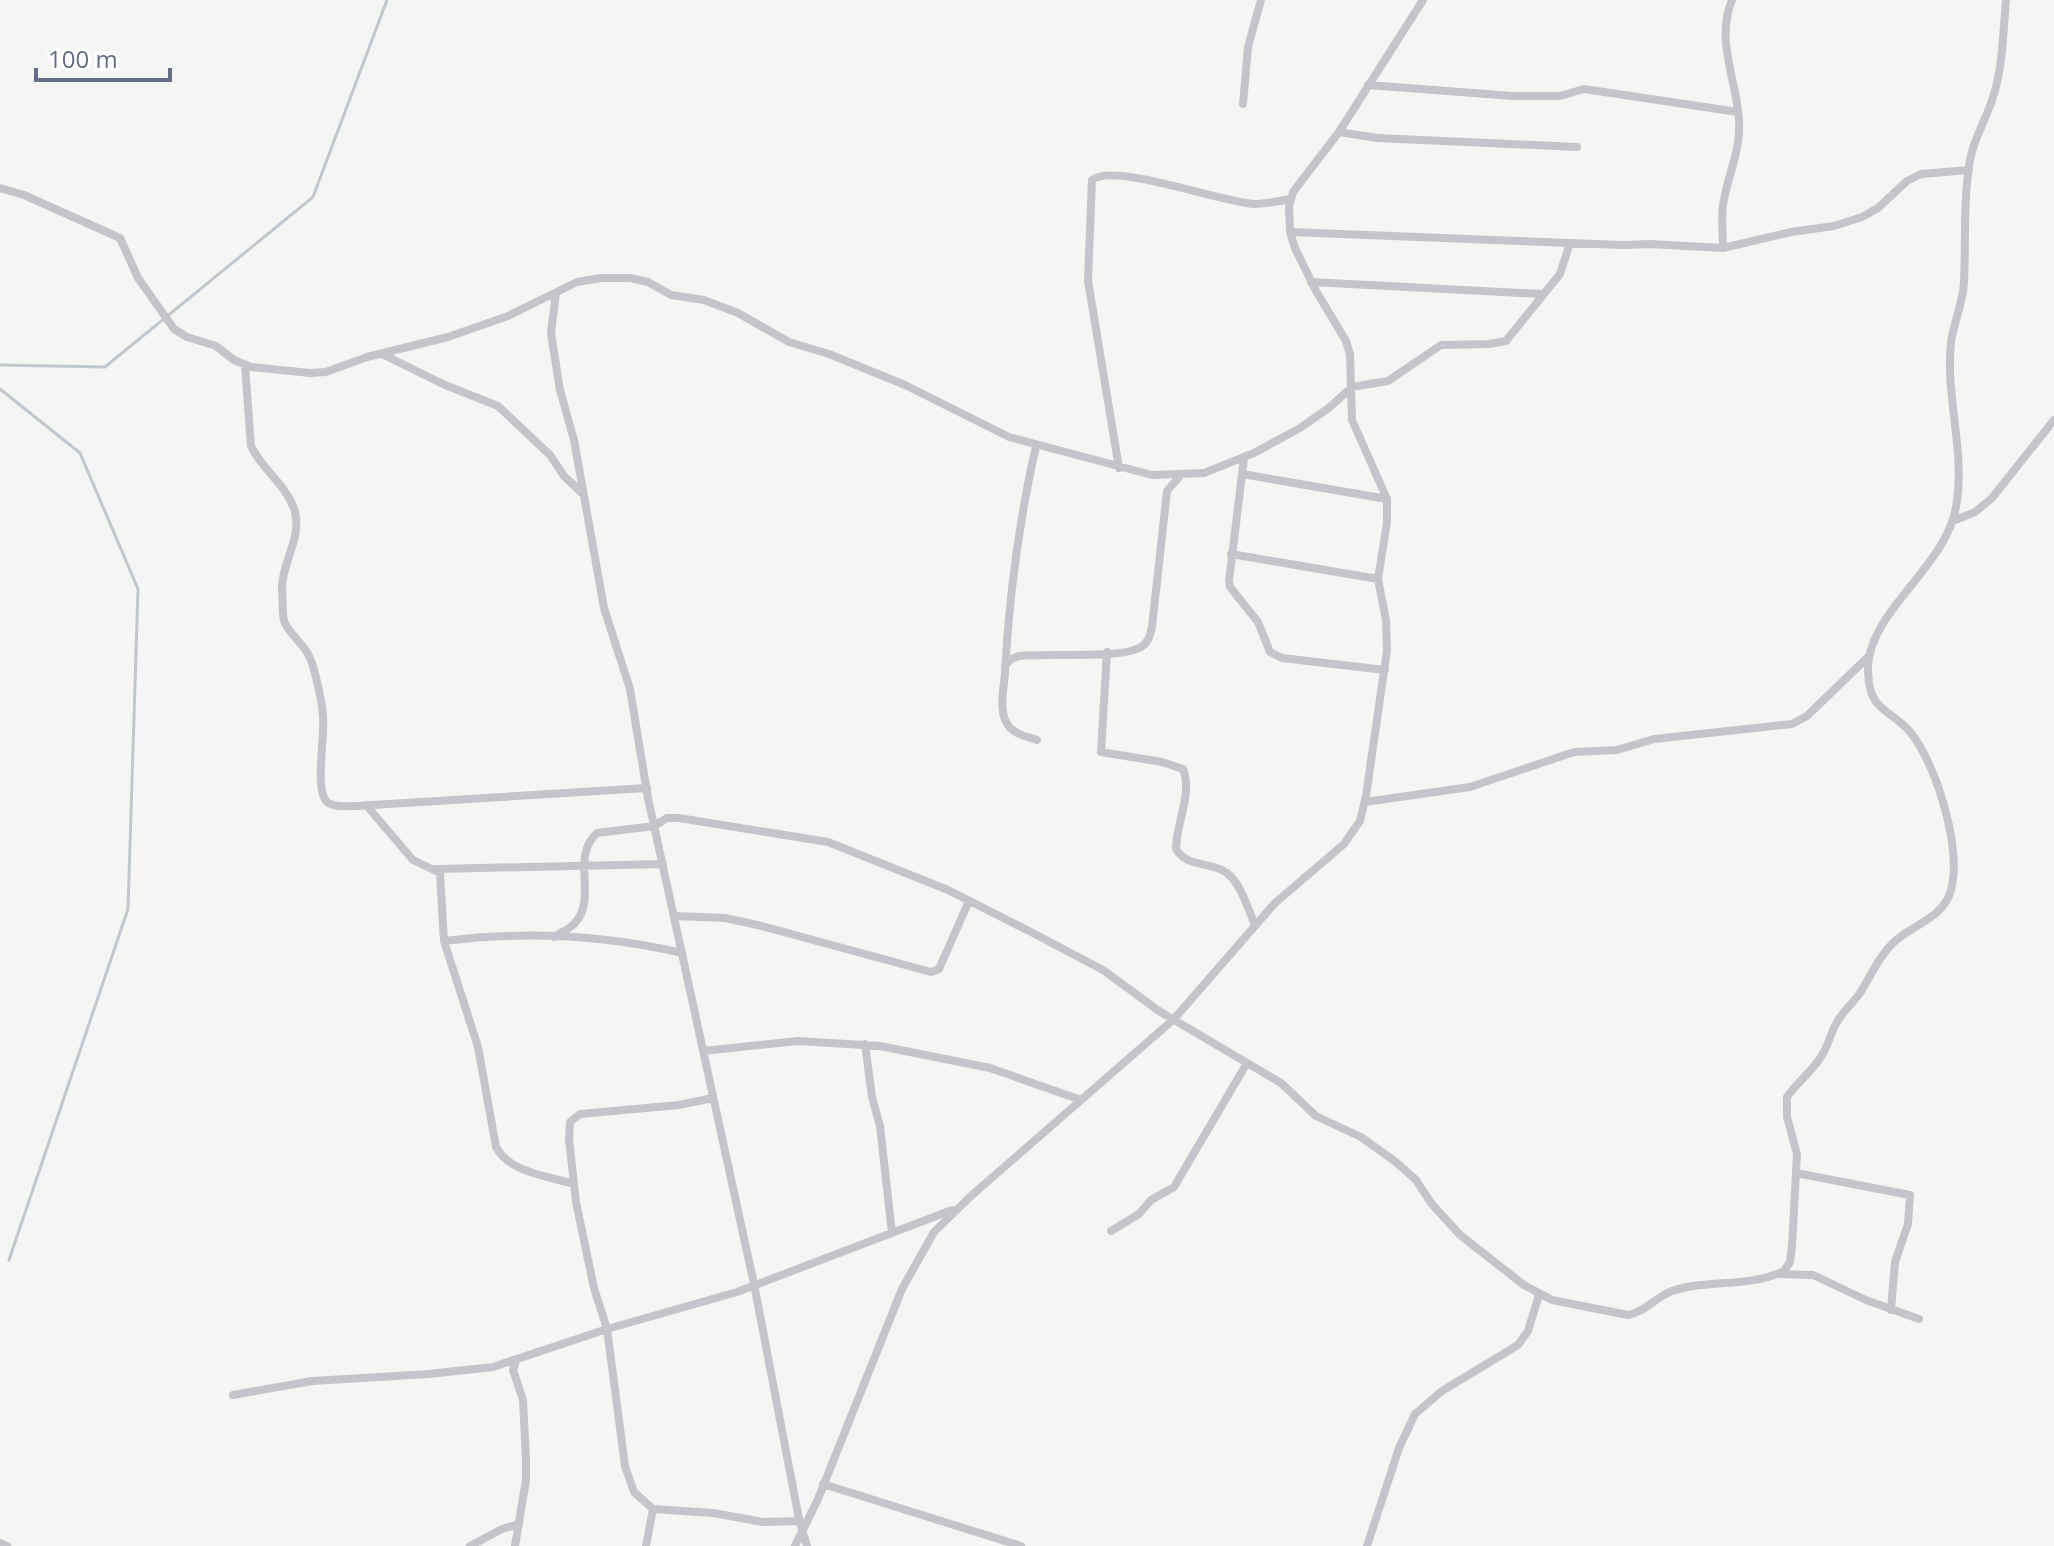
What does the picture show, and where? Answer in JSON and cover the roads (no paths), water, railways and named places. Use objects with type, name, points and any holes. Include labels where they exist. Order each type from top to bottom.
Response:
[{"type":"street","points":[[1243,104],[1248,47],[1261,0]]},
{"type":"street","points":[[795,1546],[801,1525],[823,1484],[902,1289],[934,1232],[1174,1019],[1255,925],[1299,880],[1344,844],[1360,821],[1387,650],[1386,620],[1378,579],[1387,522],[1387,499],[1352,420],[1352,368],[1346,341],[1311,282],[1290,232],[1291,199],[1339,132],[1423,0]]},
{"type":"street","points":[[1723,248],[1723,208],[1737,157],[1738,112],[1735,87],[1725,55],[1727,15],[1732,0]]},
{"type":"street","points":[[1779,1274],[1790,1262],[1797,1154],[1787,1117],[1787,1097],[1817,1063],[1838,1019],[1860,993],[1894,942],[1926,923],[1945,903],[1953,877],[1954,858],[1938,787],[1913,735],[1876,702],[1868,676],[1869,657],[1878,631],[1924,571],[1953,521],[1958,487],[1950,379],[1951,340],[1964,284],[1969,170],[1974,143],[1995,94],[2006,0]]},
{"type":"street","points":[[1368,85],[1513,96],[1560,96],[1584,89],[1738,112]]},
{"type":"street","points":[[1339,132],[1377,138],[1577,147]]},
{"type":"street","points":[[1290,232],[1723,248],[1848,223],[1878,208],[1907,181],[1921,174],[1969,170]]},
{"type":"street","points":[[1119,468],[1088,281],[1092,180],[1100,175],[1122,175],[1229,201],[1257,204],[1291,199]]},
{"type":"street","points":[[0,188],[24,195],[120,238],[138,278],[174,329],[187,337],[216,346],[245,366],[316,373],[336,369],[462,333],[528,308],[585,281],[630,278],[648,282],[671,295],[704,300],[748,317],[789,342],[885,376],[1009,437],[1152,475],[1204,473],[1244,458],[1300,428],[1352,387],[1388,381],[1441,345],[1506,341],[1560,274],[1570,243]]},
{"type":"street","points":[[1311,282],[1542,294]]},
{"type":"street","points":[[556,293],[551,320],[555,365],[574,440],[604,608],[630,689],[654,826],[754,1284],[807,1546]]},
{"type":"street","points":[[382,354],[498,406],[550,455],[564,476],[583,494]]},
{"type":"street","points":[[245,366],[251,446],[255,456],[287,495],[296,517],[295,537],[283,574],[284,615],[289,629],[313,666],[323,715],[321,785],[324,799],[341,806],[647,788]]},
{"type":"street","points":[[1953,521],[1975,512],[1992,498],[2054,420]]},
{"type":"street","points":[[1036,446],[1014,569],[1005,666],[1005,720],[1018,734],[1037,740]]},
{"type":"street","points":[[1244,458],[1231,554],[1230,587],[1258,622],[1267,648],[1282,658],[1385,670]]},
{"type":"street","points":[[1242,474],[1387,499]]},
{"type":"street","points":[[1005,666],[1019,656],[1107,652],[1139,648],[1147,643],[1167,491],[1181,475]]},
{"type":"street","points":[[1231,554],[1378,579]]},
{"type":"street","points":[[1107,652],[1101,752],[1162,762],[1183,769],[1185,792],[1176,849],[1181,857],[1227,873],[1255,925]]},
{"type":"street","points":[[1365,802],[1470,787],[1574,752],[1617,750],[1654,739],[1792,724],[1807,716],[1869,657]]},
{"type":"street","points":[[366,805],[413,860],[421,866],[435,869],[663,864]]},
{"type":"street","points":[[554,937],[576,922],[580,915],[585,900],[584,866],[588,843],[597,833],[654,826],[667,818],[679,818],[828,842],[864,854],[969,901],[1103,970],[1174,1019],[1290,1090],[1316,1116],[1361,1137],[1406,1169],[1431,1203],[1469,1243],[1539,1295],[1628,1315],[1637,1313],[1671,1292],[1779,1274],[1813,1275],[1891,1310],[1919,1319]]},
{"type":"street","points":[[435,869],[441,879],[444,941],[478,1047],[496,1147],[502,1158],[510,1163],[574,1184]]},
{"type":"street","points":[[674,916],[725,918],[762,926],[931,972],[939,969],[969,901]]},
{"type":"street","points":[[444,941],[514,934],[640,943],[682,953]]},
{"type":"street","points":[[703,1051],[798,1041],[865,1044],[910,1050],[990,1068],[1081,1100]]},
{"type":"street","points":[[865,1044],[872,1097],[880,1126],[892,1233]]},
{"type":"street","points":[[1111,1231],[1139,1214],[1151,1200],[1174,1187],[1247,1063]]},
{"type":"street","points":[[713,1098],[679,1105],[576,1116],[569,1126],[574,1184],[590,1270],[607,1329],[625,1466],[634,1492],[653,1509],[713,1513],[801,1525]]},
{"type":"street","points":[[1796,1173],[1910,1195],[1908,1224],[1895,1262],[1891,1310]]},
{"type":"street","points":[[233,1395],[299,1383],[485,1368],[737,1292],[960,1207]]},
{"type":"street","points":[[1367,1546],[1399,1448],[1415,1414],[1442,1391],[1518,1345],[1528,1331],[1539,1295]]},
{"type":"street","points":[[515,1546],[526,1460],[523,1400],[513,1370],[517,1359]]},
{"type":"street","points":[[823,1484],[1021,1546]]},
{"type":"street","points":[[646,1546],[653,1509]]},
{"type":"street","points":[[470,1546],[519,1524]]},
{"type":"street","points":[[0,1543],[7,1546]]},
{"type":"waterway","points":[[0,365],[105,367],[313,197],[387,0]]},
{"type":"waterway","points":[[0,389],[80,453],[138,589],[128,909],[9,1260]]}]
